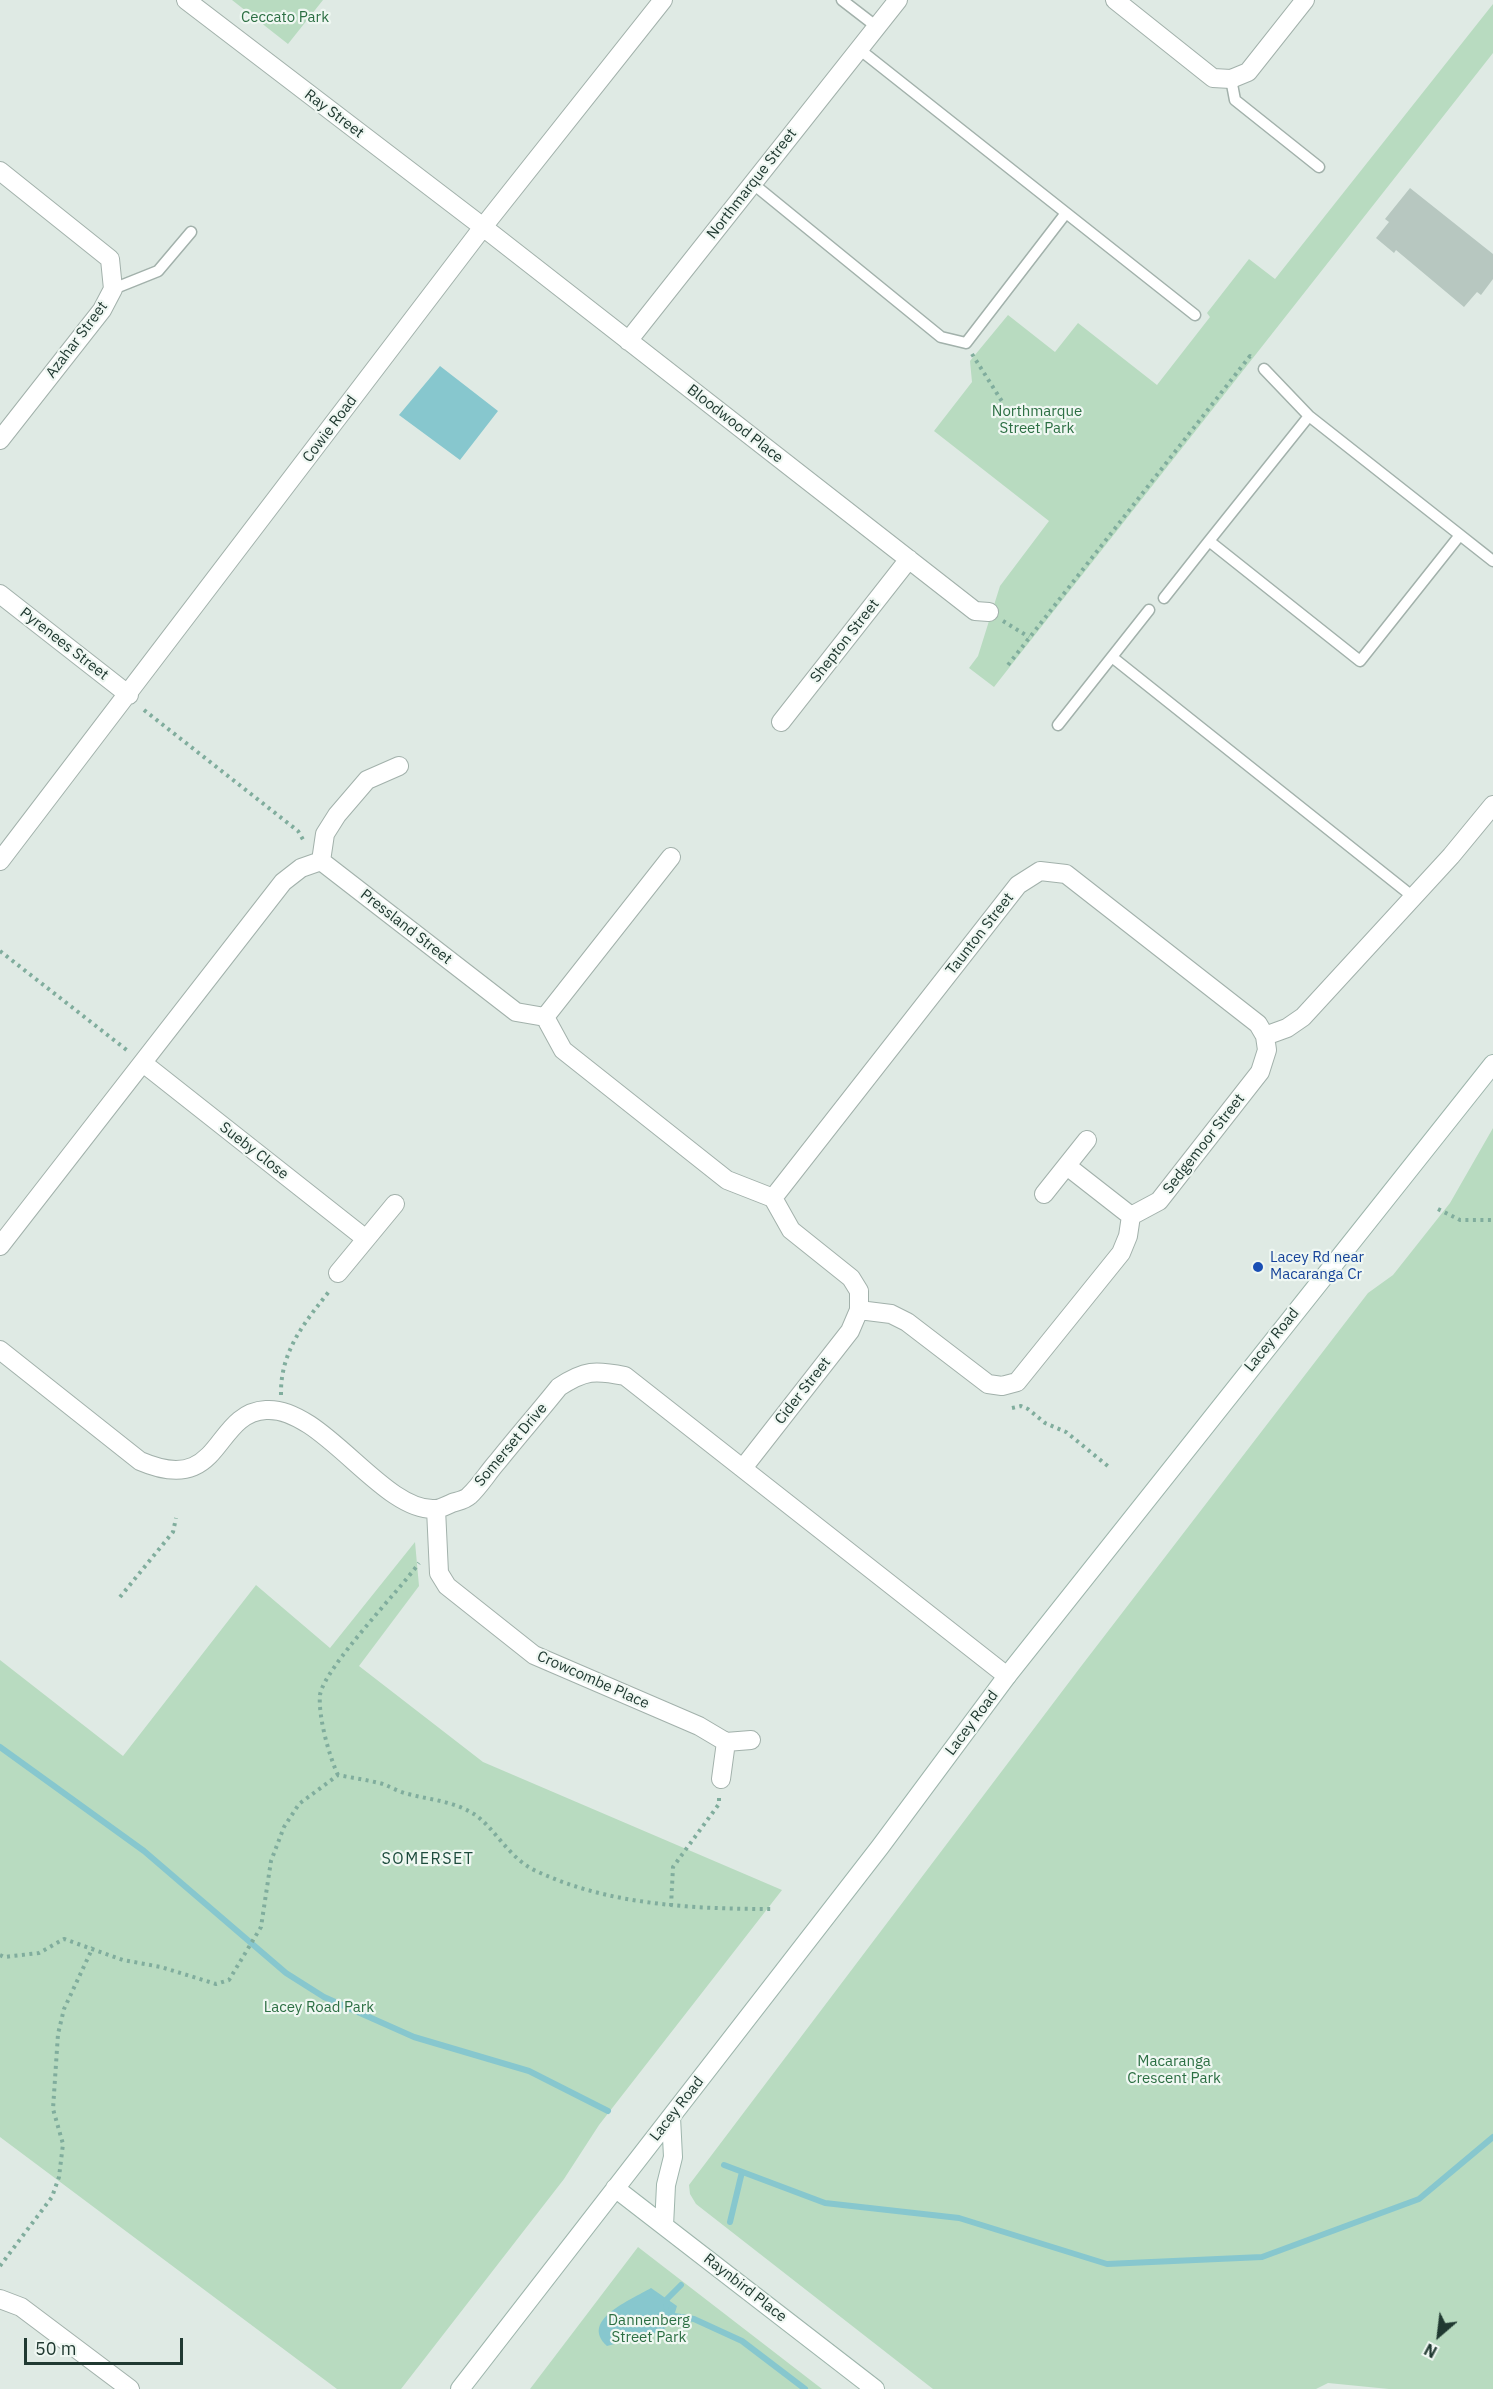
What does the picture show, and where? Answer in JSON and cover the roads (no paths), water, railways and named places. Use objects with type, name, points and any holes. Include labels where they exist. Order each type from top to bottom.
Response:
[{"type":"street","name":"Ray Street","points":[[186,0],[483,227]]},
{"type":"street","name":"Cowie Road","points":[[0,861],[129,695],[483,227],[663,0]]},
{"type":"street","name":"Northmarque Street","points":[[628,341],[898,0]]},
{"type":"street","points":[[1115,0],[1213,78],[1231,79],[1248,72],[1305,0]]},
{"type":"street","name":"Azahar Street","points":[[0,171],[110,259],[113,289],[102,310],[0,440]]},
{"type":"street","name":"Bloodwood Place","points":[[483,227],[975,611],[989,612]]},
{"type":"street","name":"Shepton Street","points":[[781,722],[909,559]]},
{"type":"street","name":"Pyrenees Street","points":[[0,594],[129,695]]},
{"type":"street","points":[[0,1246],[283,882],[301,868],[321,861],[325,834],[337,815],[367,780],[399,766]]},
{"type":"street","points":[[1265,1036],[1303,1017],[1451,856],[1493,805]]},
{"type":"street","points":[[671,858],[545,1017],[563,1050],[727,1179],[772,1198],[791,1230],[851,1278],[859,1292],[859,1310],[891,1314],[908,1322],[988,1384],[1002,1386],[1017,1382],[1121,1254],[1128,1236],[1131,1216],[1067,1166]]},
{"type":"street","name":"Pressland Street","points":[[321,861],[516,1012],[545,1017]]},
{"type":"street","name":"Taunton Street","points":[[772,1198],[1018,885],[1040,871],[1066,874],[1258,1024],[1265,1036]]},
{"type":"street","name":"Sedgemoor Street","points":[[1131,1216],[1160,1201],[1260,1072],[1268,1050],[1265,1036]]},
{"type":"street","name":"Sueby Close","points":[[143,1062],[366,1239]]},
{"type":"street","name":"Lacey Road","points":[[460,2389],[880,1847],[1007,1676],[1146,1497],[1493,1064]]},
{"type":"street","points":[[1044,1194],[1087,1140]]},
{"type":"street","points":[[338,1273],[394,1204]]},
{"type":"street","name":"Cider Street","points":[[743,1468],[850,1330],[859,1310]]},
{"type":"street","points":[[0,1350],[140,1461],[164,1471],[186,1469],[204,1461],[242,1418],[264,1410],[282,1411],[305,1421],[402,1499],[423,1508],[436,1509]]},
{"type":"street","name":"Somerset Drive","points":[[436,1509],[467,1498],[559,1387],[578,1374],[599,1371],[625,1376],[1007,1676]]},
{"type":"street","name":"Crowcombe Place","points":[[436,1509],[439,1573],[447,1586],[543,1660],[699,1725],[726,1742]]},
{"type":"street","points":[[721,1779],[726,1742],[751,1740]]},
{"type":"street","points":[[664,2226],[666,2185],[672,2157],[671,2116]]},
{"type":"street","name":"Raynbird Place","points":[[615,2188],[875,2389]]},
{"type":"street","points":[[0,2299],[21,2307],[130,2389]]},
{"type":"lane","points":[[842,0],[877,27]]},
{"type":"lane","points":[[859,49],[1195,315]]},
{"type":"lane","points":[[1231,79],[1235,100],[1319,167]]},
{"type":"lane","points":[[753,183],[941,337],[966,343],[1066,213]]},
{"type":"lane","points":[[113,289],[158,271],[191,232]]},
{"type":"lane","points":[[1264,369],[1309,416],[1493,561]]},
{"type":"lane","points":[[1164,598],[1309,416]]},
{"type":"lane","points":[[1209,541],[1360,661],[1460,535]]},
{"type":"lane","points":[[1058,725],[1149,610]]},
{"type":"lane","points":[[1112,657],[1412,896]]},
{"type":"water","points":[[440,366],[498,411],[460,460],[399,415]]},
{"type":"water","points":[[651,2288],[677,2306],[674,2316],[663,2331],[607,2346],[600,2337],[599,2328],[603,2319],[621,2305]]},
{"type":"waterway","points":[[0,1747],[144,1851],[286,1973],[324,1997],[414,2037],[529,2071],[608,2111]]},
{"type":"waterway","points":[[724,2165],[825,2203],[959,2218],[1107,2264],[1262,2257],[1419,2199],[1493,2137]]},
{"type":"waterway","points":[[730,2222],[742,2172]]},
{"type":"waterway","points":[[666,2307],[667,2299],[681,2285]]},
{"type":"waterway","points":[[668,2315],[694,2319],[742,2341],[805,2389]]},
{"type":"place","name":"Lacey Rd near Macaranga Cr","points":[[1258,1267]]},
{"type":"district","name":"SOMERSET","points":[[428,1859]]},
{"type":"park label","name":"Ceccato Park","points":[[285,18]]},
{"type":"park label","name":"Northmarque Street Park","points":[[1037,420]]},
{"type":"park label","name":"Lacey Road Park","points":[[319,2008]]},
{"type":"park label","name":"Macaranga Crescent Park","points":[[1174,2070]]},
{"type":"park label","name":"Dannenberg Street Park","points":[[649,2330]]}]
